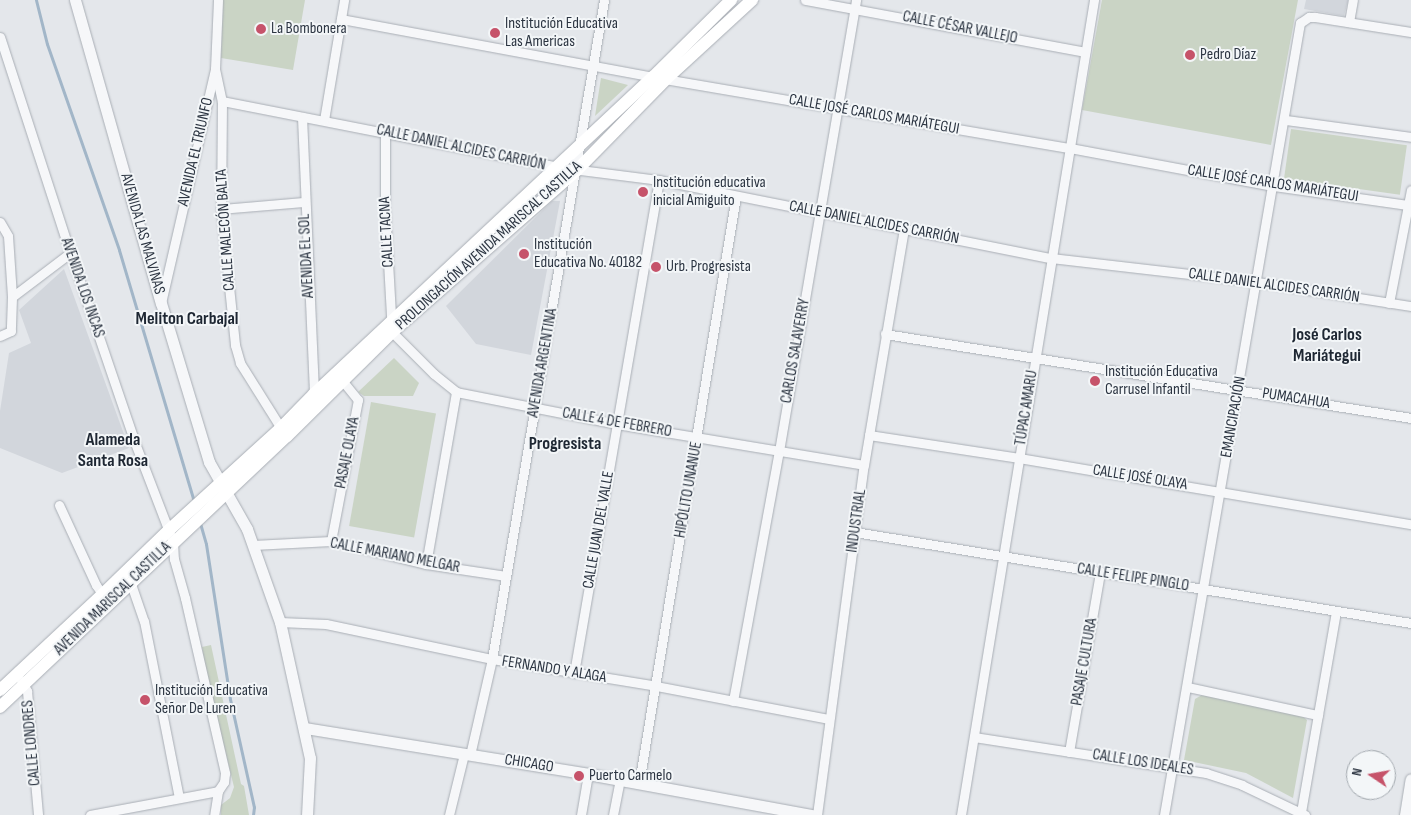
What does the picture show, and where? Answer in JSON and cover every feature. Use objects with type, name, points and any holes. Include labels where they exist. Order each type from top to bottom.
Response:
[{"type":"main road","name":"PROLONGACIÓN AVENIDA MARISCAL CASTILLA","points":[[223,488],[284,432],[731,0]]},
{"type":"main road","name":"PROLONGACIÓN AVENIDA MARISCAL CASTILLA","points":[[392,327],[577,170],[666,79],[752,0]]},
{"type":"main road","name":"PROLONGACIÓN AVENIDA MARISCAL CASTILLA","points":[[284,432],[314,394],[339,378]]},
{"type":"main road","name":"AVENIDA MARISCAL CASTILLA","points":[[107,599],[131,584],[191,509],[209,492],[223,488]]},
{"type":"main road","name":"AVENIDA MARISCAL CASTILLA","points":[[0,707],[20,679],[107,599],[171,536],[196,522],[213,507],[223,488]]},
{"type":"main road","name":"AVENIDA MARISCAL CASTILLA","points":[[0,690],[20,679]]},
{"type":"street","name":"AVENIDA LAS MALVINAS","points":[[76,0],[161,302],[209,462],[223,488],[240,513],[280,622],[310,758],[307,815]]},
{"type":"street","name":"AVENIDA EL TRIUNFO","points":[[161,302],[215,69],[218,0]]},
{"type":"street","points":[[324,120],[344,0]]},
{"type":"street","name":"AVENIDA ARGENTINA","points":[[449,815],[492,659],[577,170],[604,0]]},
{"type":"street","name":"CALLE CÉSAR VALLEJO","points":[[805,0],[856,4],[1085,52]]},
{"type":"street","name":"TÚPAC AMARU","points":[[961,815],[1094,0]]},
{"type":"street","points":[[1352,0],[1349,22],[1411,32]]},
{"type":"street","name":"CARLOS SALAVERRY","points":[[733,701],[779,451],[856,4]]},
{"type":"street","name":"EMANCIPACIÓN","points":[[1164,815],[1188,687],[1286,120],[1299,28],[1303,20],[1315,17],[1349,22]]},
{"type":"street","name":"CALLE JOSÉ CARLOS MARIÁTEGUI","points":[[341,19],[653,77],[1070,148],[1274,186],[1408,205]]},
{"type":"street","name":"AVENIDA LOS INCAS","points":[[0,37],[70,253],[135,443],[171,536],[174,559],[185,598],[224,773],[224,782],[218,791],[214,815]]},
{"type":"street","name":"CALLE MALECÓN BALTA","points":[[215,69],[222,101],[221,209],[235,345],[240,363],[284,432]]},
{"type":"street","name":"CALLE DANIEL ALCIDES CARRIÓN","points":[[222,101],[557,167],[659,180],[1052,258],[1257,282],[1411,306]]},
{"type":"street","name":"AVENIDA EL SOL","points":[[302,117],[314,394]]},
{"type":"street","points":[[1286,120],[1411,137]]},
{"type":"street","name":"CALLE TACNA","points":[[385,132],[385,208],[392,327]]},
{"type":"street","name":"CALLE JUAN DEL VALLE","points":[[574,673],[659,180]]},
{"type":"street","points":[[1389,303],[1411,190]]},
{"type":"street","name":"HIPÓLITO UNANUE","points":[[639,783],[698,438],[736,196]]},
{"type":"street","points":[[221,209],[305,202]]},
{"type":"street","points":[[0,222],[8,236],[12,297],[11,331],[0,336]]},
{"type":"street","name":"INDUSTRIAL","points":[[817,815],[864,465],[904,229]]},
{"type":"street","points":[[12,297],[70,253]]},
{"type":"street","name":"CALLE 4 DE FEBRERO","points":[[392,327],[434,374],[456,392],[617,424],[864,465]]},
{"type":"street","name":"PUMACAHUA","points":[[885,334],[1411,418]]},
{"type":"street","name":"PASAJE OLAYA","points":[[331,541],[358,400],[339,378]]},
{"type":"street","points":[[426,564],[456,392]]},
{"type":"street","name":"CALLE JOSÉ OLAYA","points":[[869,435],[1221,491],[1411,524]]},
{"type":"street","points":[[59,505],[96,586],[107,599]]},
{"type":"street","name":"CALLE FELIPE PINGLO","points":[[855,532],[1411,624]]},
{"type":"street","name":"CALLE MARIANO MELGAR","points":[[253,545],[331,541],[426,564],[506,576]]},
{"type":"street","name":"PASAJE CULTURA","points":[[1069,752],[1100,572]]},
{"type":"street","points":[[131,584],[144,621],[179,797]]},
{"type":"street","points":[[1303,814],[1336,611]]},
{"type":"street","name":"FERNANDO Y ALAGA","points":[[280,622],[326,624],[492,659],[656,686],[829,719]]},
{"type":"street","name":"CALLE LONDRES","points":[[20,679],[28,692],[38,815]]},
{"type":"street","points":[[1188,687],[1318,714]]},
{"type":"street","name":"CHICAGO","points":[[304,728],[588,774],[812,815]]},
{"type":"street","name":"CALLE LOS IDEALES","points":[[974,737],[1206,773],[1242,785],[1303,814]]},
{"type":"street","points":[[581,815],[588,774]]},
{"type":"street","points":[[614,815],[620,780]]},
{"type":"street","points":[[1405,815],[1411,780]]},
{"type":"street","points":[[90,815],[218,791]]},
{"type":"shaded area","points":[[1306,0],[1348,0],[1344,16],[1304,9]]},
{"type":"shaded area","name":"Institución Educativa No. 40182","points":[[552,201],[560,201],[531,355],[476,344],[446,306]]},
{"type":"shaded area","points":[[64,269],[129,448],[62,473],[0,448],[0,411],[9,353],[31,343],[19,310]]},
{"type":"green space","name":"La Bombonera","points":[[223,0],[305,0],[293,70],[221,58]]},
{"type":"green space","name":"Pedro Díaz","points":[[1102,0],[1298,0],[1271,145],[1082,110]]},
{"type":"green space","points":[[601,78],[628,85],[595,116]]},
{"type":"green space","points":[[1291,129],[1407,145],[1400,195],[1284,179]]},
{"type":"green space","points":[[394,358],[419,383],[413,396],[364,396],[358,392]]},
{"type":"green space","points":[[371,402],[436,413],[414,538],[349,526]]},
{"type":"green space","points":[[211,645],[249,815],[221,815],[221,805],[230,798],[234,787],[206,673],[202,647]]},
{"type":"green space","points":[[1202,695],[1300,714],[1307,720],[1293,798],[1246,773],[1184,760],[1195,699]]},
{"type":"waterway","points":[[36,0],[47,44],[119,250],[194,502]]},
{"type":"waterway","points":[[200,523],[206,544],[230,699],[254,807],[253,815]]},
{"type":"place","name":"La Bombonera","points":[[261,29]]},
{"type":"place","name":"Institución Educativa Las Americas","points":[[495,33]]},
{"type":"place","name":"Pedro Díaz","points":[[1190,55]]},
{"type":"place","name":"Institución educativa inicial Amiguito","points":[[643,192]]},
{"type":"place","name":"Institución Educativa No. 40182","points":[[524,254]]},
{"type":"place","name":"Urb. Progresista","points":[[656,267]]},
{"type":"place","name":"Institución Educativa Carrusel Infantil","points":[[1095,381]]},
{"type":"place","name":"Institución Educativa Señor De Luren","points":[[145,700]]},
{"type":"place","name":"Puerto Carmelo","points":[[579,776]]},
{"type":"district","name":"Meliton Carbajal","points":[[187,319]]},
{"type":"district","name":"José Carlos Mariátegui","points":[[1327,346]]},
{"type":"district","name":"Progresista","points":[[565,444]]},
{"type":"district","name":"Alameda Santa Rosa","points":[[113,451]]}]
